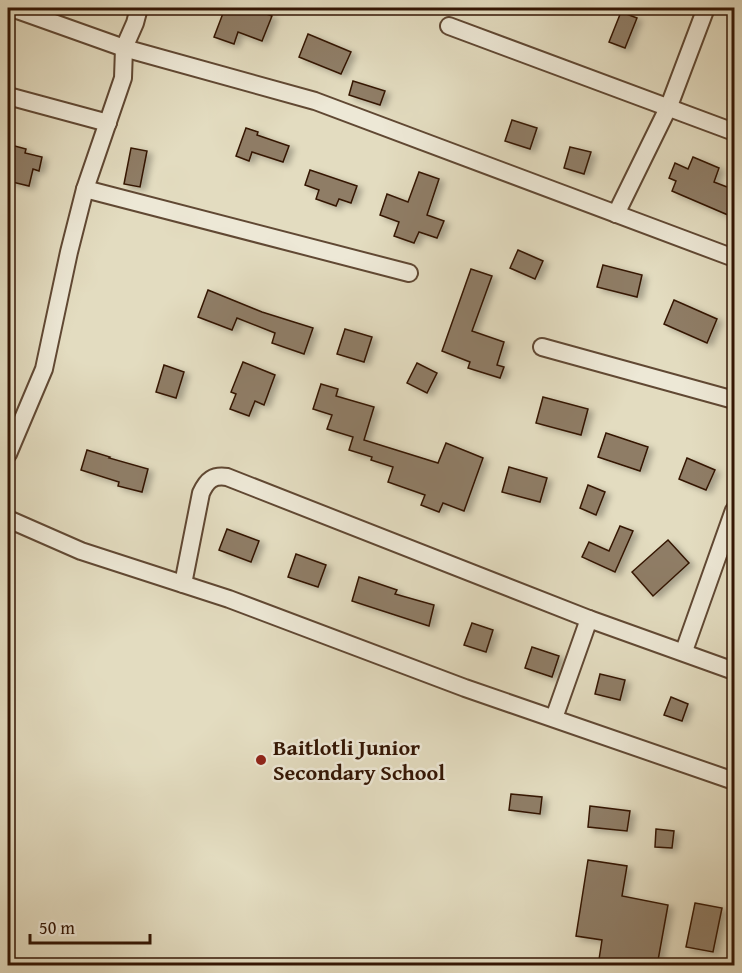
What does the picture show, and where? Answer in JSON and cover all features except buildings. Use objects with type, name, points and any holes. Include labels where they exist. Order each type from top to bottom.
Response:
[{"type":"street","points":[[14,8],[124,48],[315,101],[735,258]]},
{"type":"street","points":[[8,454],[44,369],[85,189],[123,78],[124,48],[139,8]]},
{"type":"street","points":[[616,214],[669,106],[706,8]]},
{"type":"street","points":[[449,26],[735,132]]},
{"type":"street","points":[[8,96],[108,123]]},
{"type":"street","points":[[85,189],[409,273]]},
{"type":"street","points":[[542,347],[735,400]]},
{"type":"street","points":[[183,584],[201,493],[206,482],[216,476],[227,477],[590,619],[735,670]]},
{"type":"street","points":[[684,651],[735,510]]},
{"type":"street","points":[[8,519],[81,551],[229,599],[465,688],[735,781]]},
{"type":"street","points":[[554,718],[590,619]]},
{"type":"place","name":"Baitlotli Junior Secondary School","points":[[261,760]]}]
